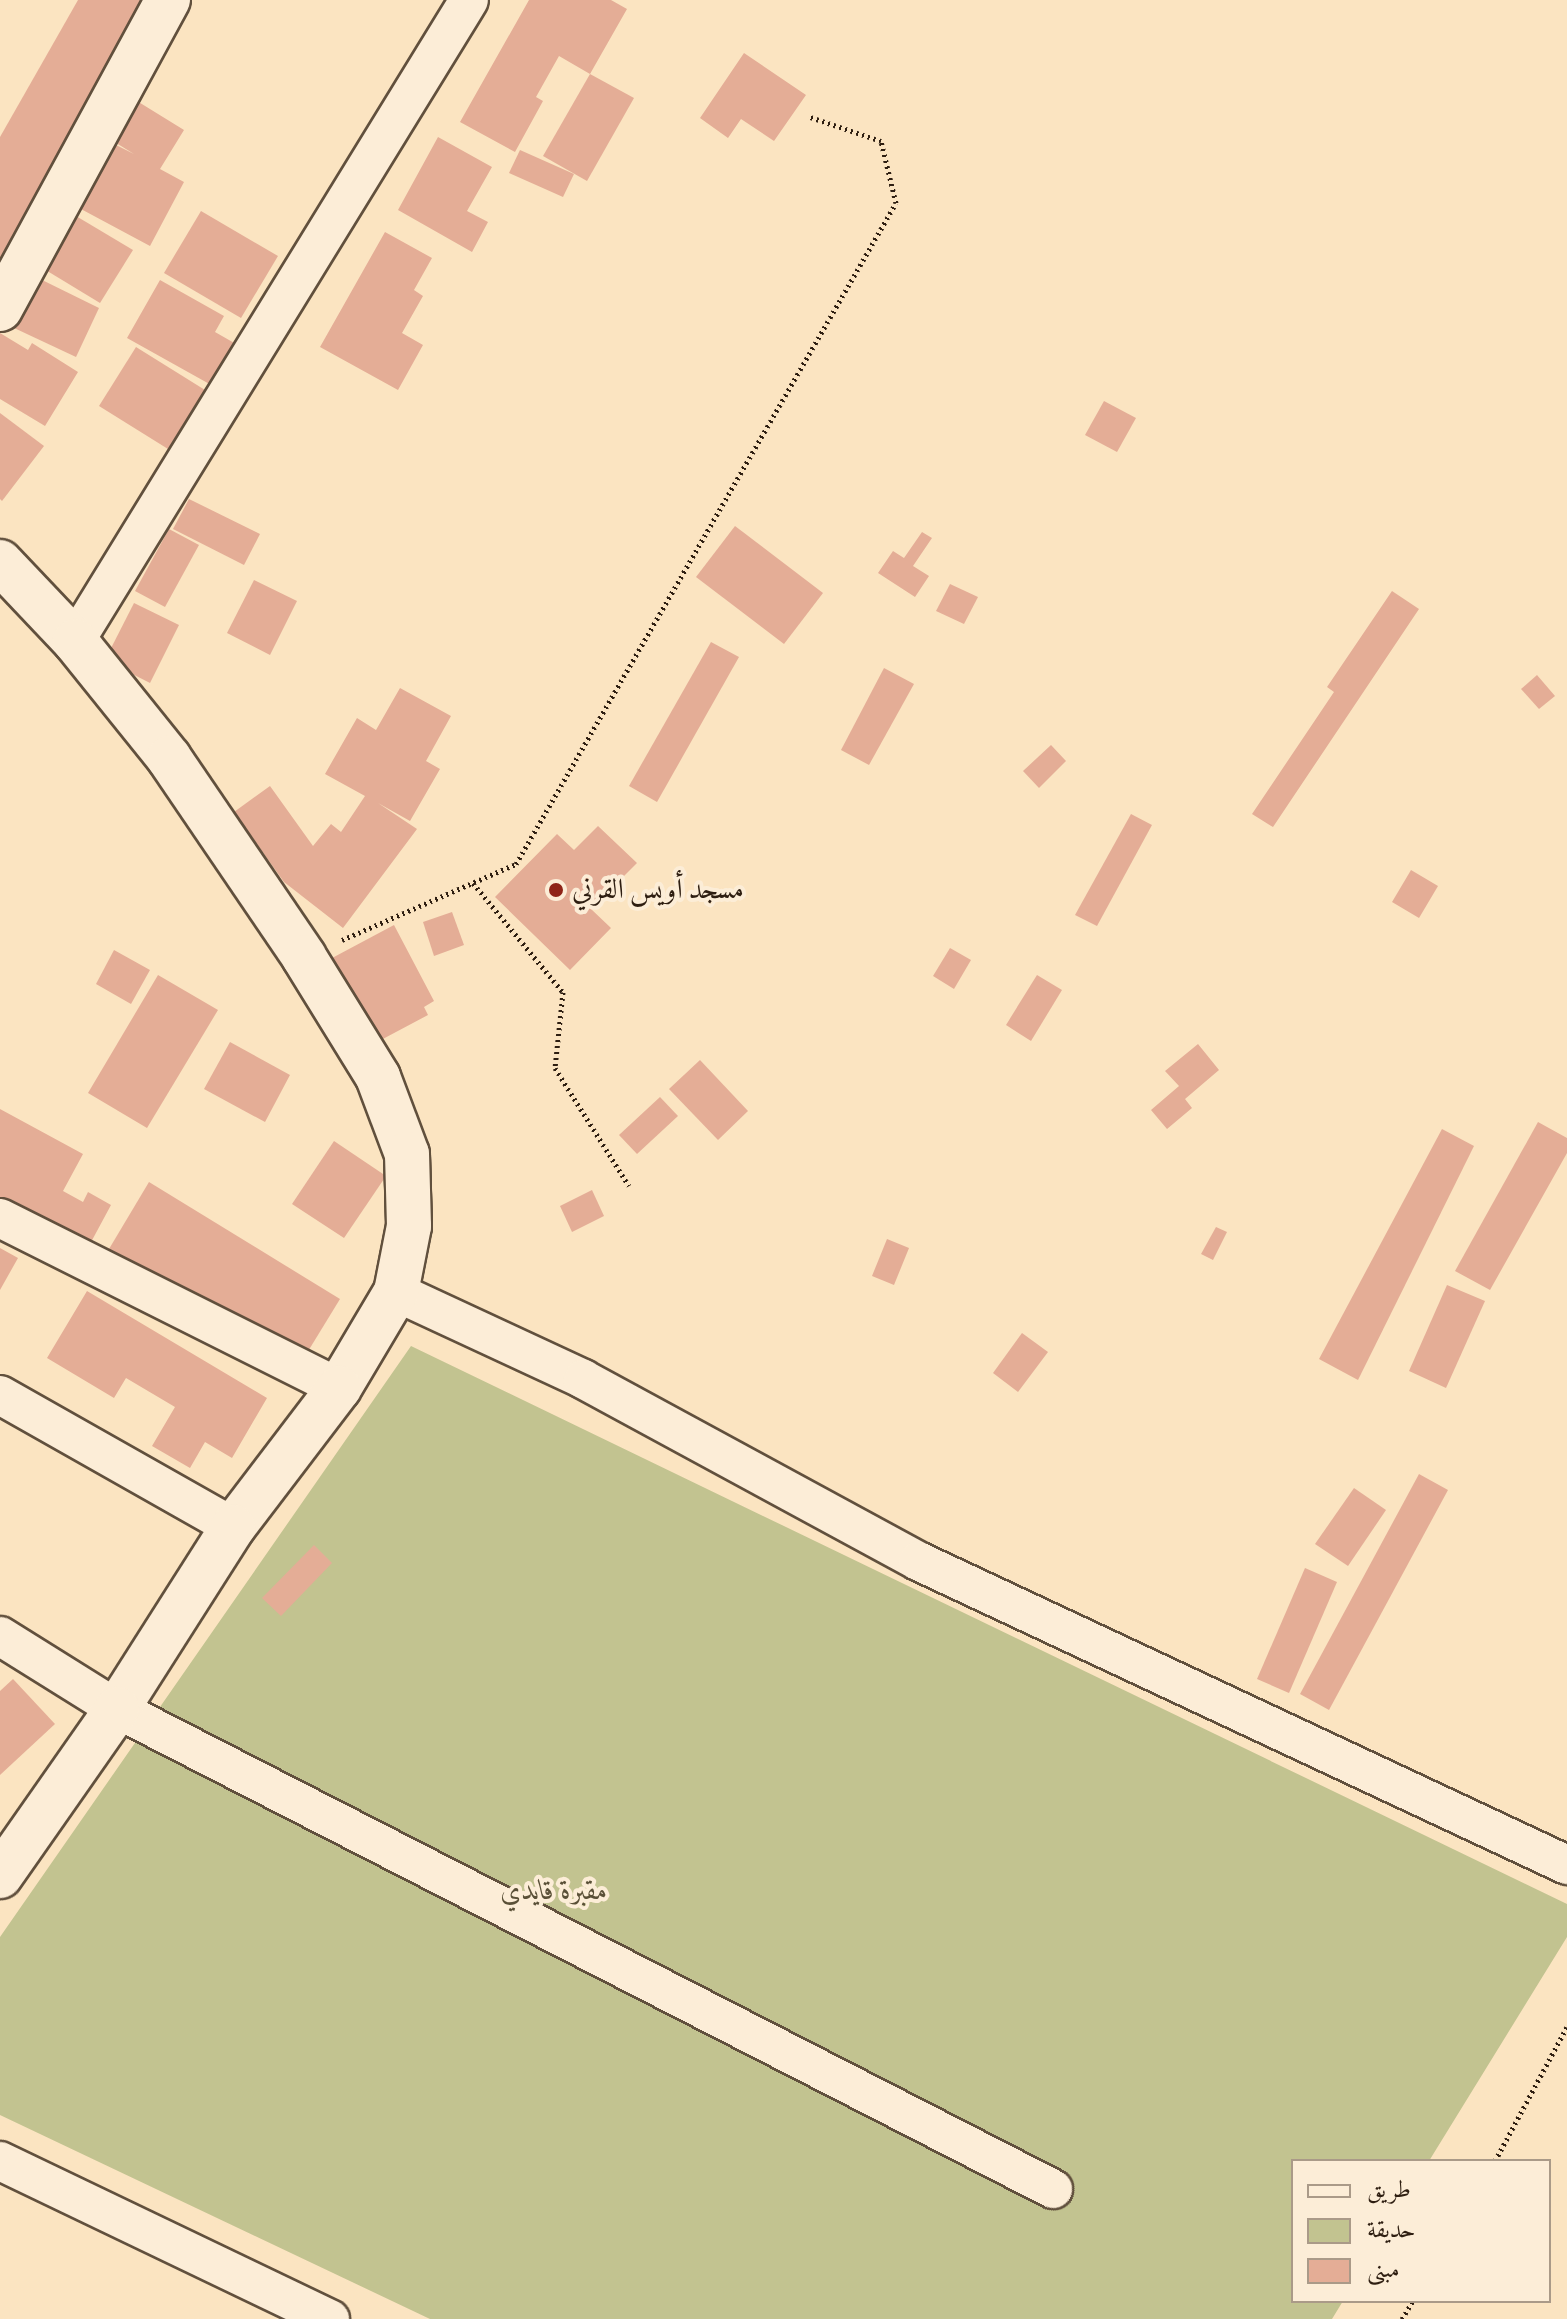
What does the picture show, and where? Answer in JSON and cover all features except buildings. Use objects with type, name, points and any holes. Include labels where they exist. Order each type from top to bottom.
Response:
[{"type":"street","points":[[0,309],[168,0]]},
{"type":"street","points":[[75,641],[469,0]]},
{"type":"street","points":[[0,562],[75,641],[169,758],[304,957],[378,1077],[407,1154],[409,1226],[396,1292],[339,1388],[233,1527],[117,1709],[0,1876]]},
{"type":"street","points":[[0,1218],[339,1388]]},
{"type":"street","points":[[396,1292],[583,1379],[918,1561],[1567,1865]]},
{"type":"street","points":[[0,1395],[233,1527]]},
{"type":"street","points":[[0,1636],[117,1709],[1053,2189]]},
{"type":"street","points":[[0,2161],[330,2319]]},
{"type":"path","points":[[304,957],[516,864],[896,203],[881,141],[810,117]]},
{"type":"path","points":[[473,883],[563,992],[555,1068],[629,1186]]},
{"type":"path","points":[[1496,2159],[1567,2027]]},
{"type":"green space","name":"مقبرة قايدي","points":[[411,1346],[1567,1904],[1567,1937],[1430,2159],[1291,2159],[1291,2303],[1342,2303],[1332,2319],[430,2319],[0,2115],[0,1937]]},
{"type":"place","name":"مسجد أويس القرني","points":[[556,890]]}]
